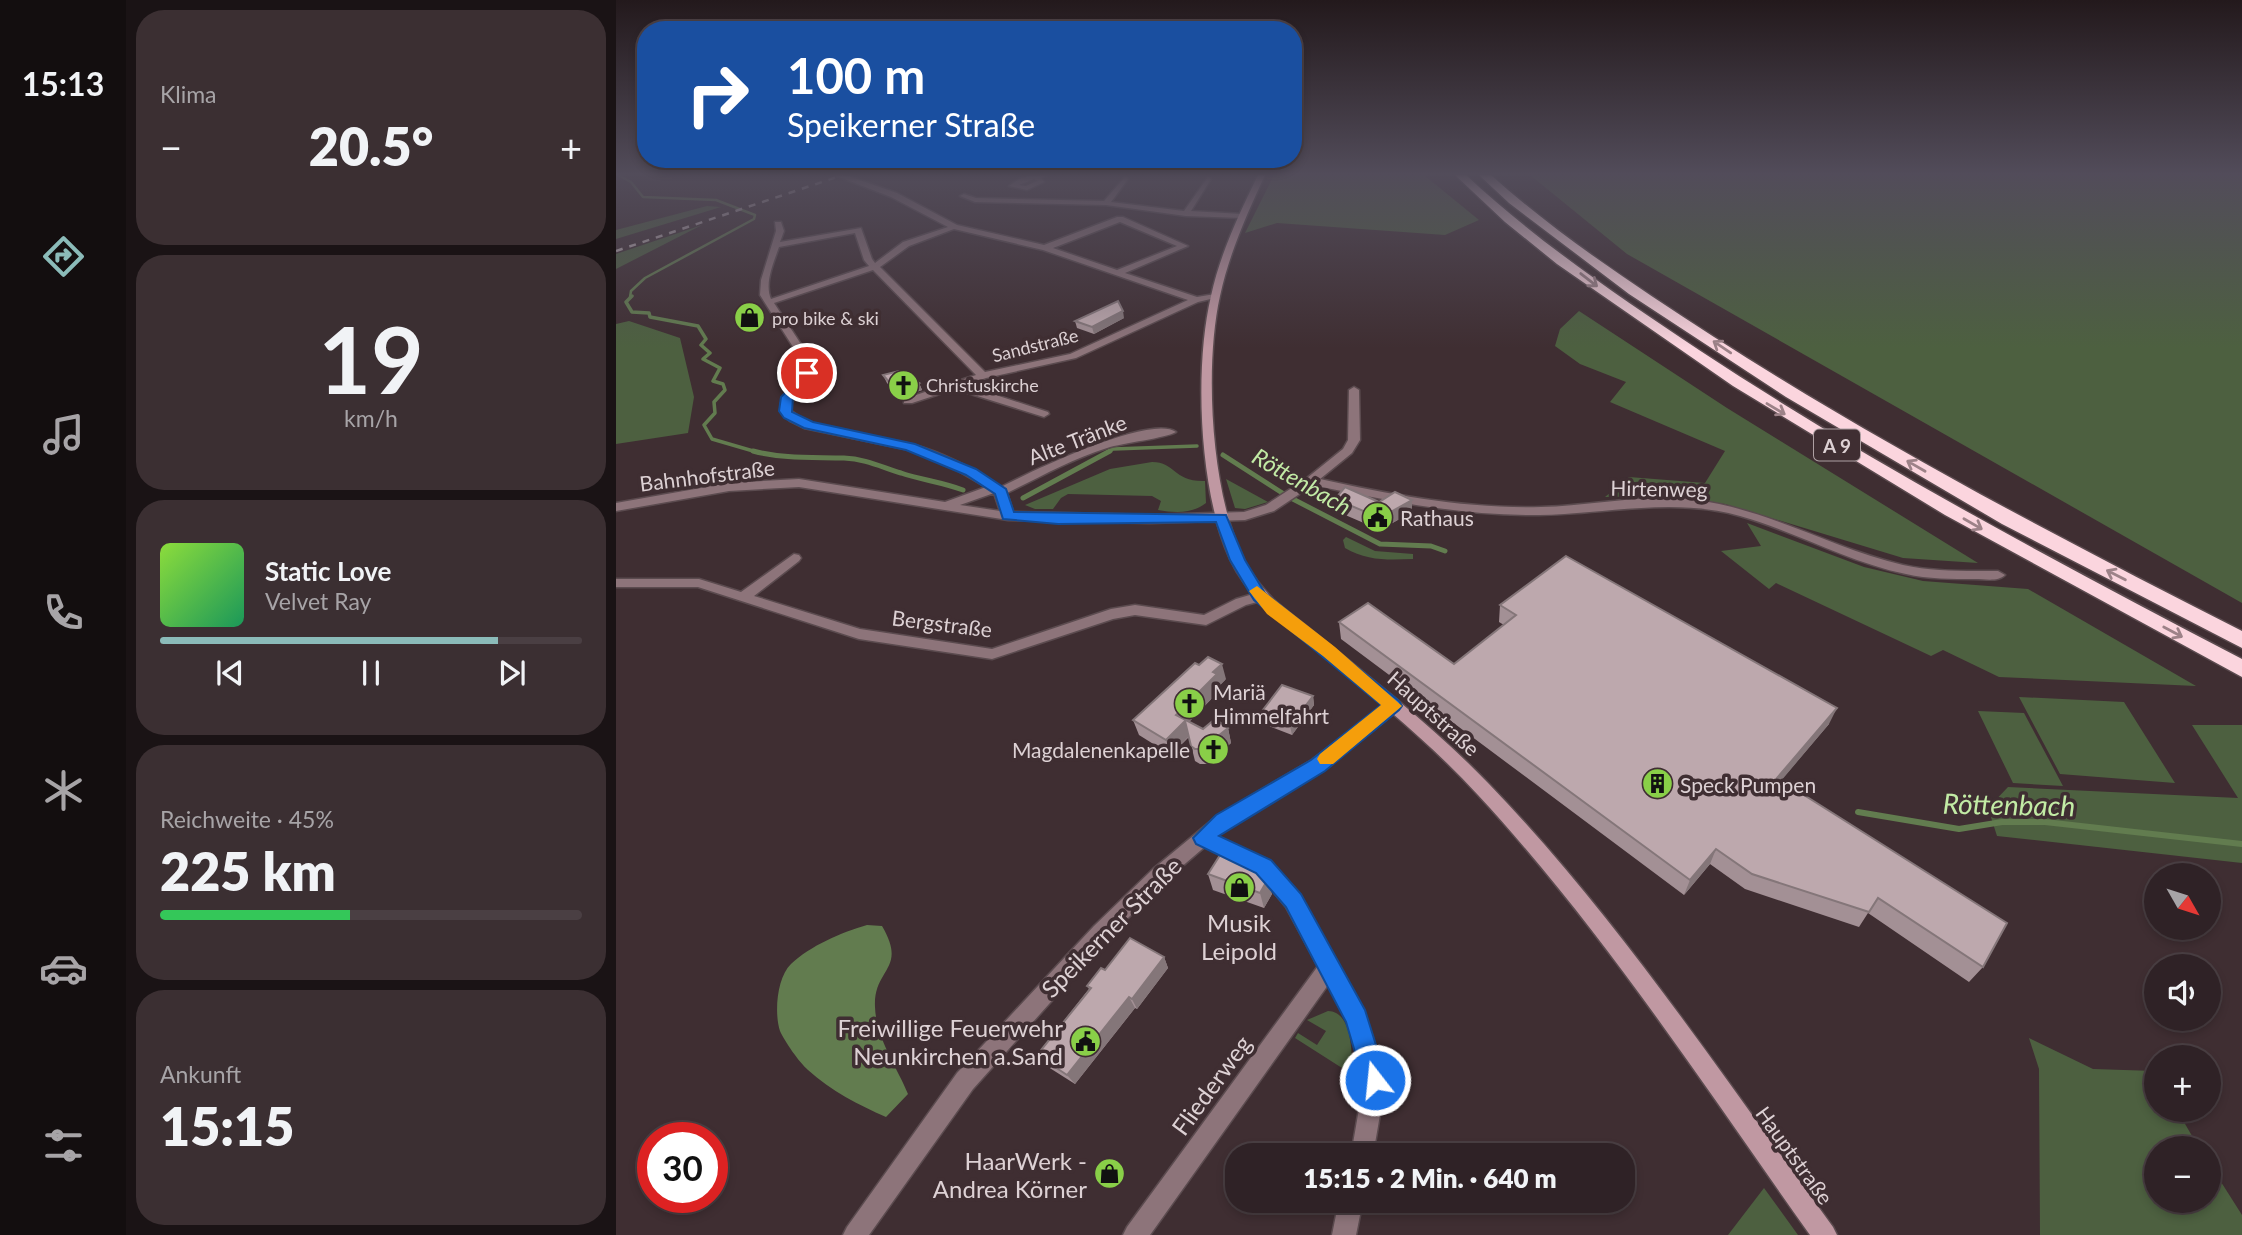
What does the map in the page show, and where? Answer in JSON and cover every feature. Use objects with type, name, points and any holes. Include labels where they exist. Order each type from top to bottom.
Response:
[{"type":"highway","name":"A 9","points":[[1527,233],[1606,294],[1770,406],[1990,534],[2242,669]]},
{"type":"highway","name":"A 9","points":[[1555,233],[1622,283],[1793,394],[2008,520],[2242,640]]},
{"type":"main road","name":"Hauptstraße","points":[[1236,233],[1215,297],[1209,374],[1212,453],[1221,518],[1237,560],[1260,597],[1393,706],[1475,781],[1564,880],[1825,1235]]},
{"type":"street","points":[[779,233],[765,280],[764,295],[809,364],[807,373],[787,397],[785,411],[788,415],[809,425],[910,447],[971,472],[998,490],[1008,516]]},
{"type":"street","points":[[775,245],[843,233]]},
{"type":"street","points":[[859,233],[868,260],[983,376]]},
{"type":"street","points":[[769,302],[875,267],[906,244],[938,233]]},
{"type":"street","points":[[978,233],[1045,248],[1196,300],[1215,297]]},
{"type":"street","points":[[1045,248],[1084,233]]},
{"type":"street","points":[[1117,273],[1184,246],[1152,233]]},
{"type":"street","name":"Sandstraße","points":[[908,401],[983,376],[1073,356],[1196,300]]},
{"type":"street","name":"Sandstraße","points":[[956,386],[1044,414]]},
{"type":"street","name":"Bahnhofstraße","points":[[616,507],[729,487],[799,483],[1008,516],[1071,519],[1245,516],[1270,508],[1339,461],[1354,440],[1354,390]]},
{"type":"street","name":"Alte Tränke","points":[[948,505],[998,490],[1122,437],[1170,432]]},
{"type":"street","name":"Hirtenweg","points":[[1311,481],[1380,496],[1464,509],[1544,511],[1652,503],[1692,503],[1739,512],[1904,569],[1947,574],[1998,575]]},
{"type":"street","points":[[744,596],[794,558]]},
{"type":"street","name":"Bergstraße","points":[[616,583],[699,583],[859,634],[992,654],[1111,614],[1135,610],[1206,620],[1241,601],[1260,597]]},
{"type":"street","name":"Speikerner Straße","points":[[855,1235],[965,1080],[1101,932],[1223,821],[1318,765],[1393,706]]},
{"type":"street","points":[[1203,838],[1264,867],[1293,901],[1357,1018],[1375,1080],[1364,1143]]},
{"type":"street","name":"Fliederweg","points":[[1135,1235],[1329,967]]},
{"type":"street","points":[[1344,1235],[1348,1213]]},
{"type":"shaded area","points":[[616,233],[637,233],[616,239]]},
{"type":"shaded area","points":[[679,233],[687,233],[616,269],[616,254]]},
{"type":"shaded area","points":[[1412,233],[1450,233],[1445,235]]},
{"type":"shaded area","points":[[1601,233],[2242,233],[2242,603],[1627,254]]},
{"type":"shaded area","points":[[1579,311],[1727,408],[1978,563],[1903,558],[1725,504],[1658,496],[1605,497],[1629,477],[1705,483],[1725,451],[1610,402],[1626,382],[1580,364],[1555,346],[1560,329]]},
{"type":"shaded area","points":[[629,321],[680,338],[694,397],[688,433],[616,444],[616,324]]},
{"type":"shaded area","points":[[1152,462],[1166,465],[1187,478],[1205,481],[1206,503],[1189,511],[1171,512],[1158,510],[1161,501],[1152,496],[1068,494],[1061,498],[1053,509],[1035,509],[1025,505],[1110,469]]},
{"type":"shaded area","points":[[1226,479],[1268,502],[1245,509],[1235,508]]},
{"type":"shaded area","points":[[1747,523],[1864,567],[1923,581],[2028,589],[2196,686],[1999,677],[1943,650],[1931,656],[1776,583],[1769,589],[1721,551],[1761,546]]},
{"type":"shaded area","points":[[1346,537],[1375,551],[1413,554],[1413,559],[1361,555],[1345,548],[1343,540]]},
{"type":"shaded area","points":[[2019,697],[2124,702],[2175,783],[2060,774]]},
{"type":"shaded area","points":[[1978,711],[2024,713],[2063,786],[2013,783]]},
{"type":"shaded area","points":[[2192,725],[2242,725],[2242,863],[1997,836],[1988,808],[2008,787],[2238,798]]},
{"type":"shaded area","points":[[867,925],[882,926],[892,952],[891,961],[876,994],[876,1019],[883,1041],[908,1094],[886,1117],[826,1085],[808,1070],[782,1036],[777,1015],[780,986],[791,964],[827,940]]},
{"type":"shaded area","points":[[1328,1011],[1336,1013],[1347,1027],[1353,1075],[1295,1038],[1298,1033],[1317,1045],[1326,1031],[1307,1020]]},
{"type":"shaded area","points":[[2029,1038],[2093,1069],[2144,1071],[2144,1122],[2184,1122],[2192,1136],[2144,1136],[2144,1213],[2221,1213],[2221,1182],[2242,1215],[2242,1235],[2040,1235],[2039,1069]]},
{"type":"shaded area","points":[[1764,1188],[1798,1235],[1728,1235]]},
{"type":"building","points":[[1118,301],[1123,311],[1092,327],[1075,321]]},
{"type":"building","points":[[899,371],[919,383],[896,390],[883,375]]},
{"type":"building","points":[[1345,487],[1379,502],[1395,492],[1412,500],[1380,518],[1335,499]]},
{"type":"building","name":"Speck Pumpen","points":[[1566,556],[1837,708],[1777,778],[2007,923],[1983,967],[1878,898],[1869,912],[1752,874],[1716,849],[1690,880],[1339,622],[1368,603],[1454,664],[1516,615],[1500,605]]},
{"type":"building","points":[[1208,657],[1222,664],[1213,672],[1217,674],[1176,715],[1203,729],[1215,719],[1228,728],[1202,749],[1195,749],[1191,746],[1185,721],[1166,740],[1133,720],[1195,663],[1199,665]]},
{"type":"building","points":[[1282,685],[1313,696],[1290,726],[1259,715]]},
{"type":"building","points":[[1222,852],[1256,864],[1255,870],[1268,879],[1260,893],[1208,874]]},
{"type":"building","name":"Freiwillige Feuerwehr Neunkirchen a.Sand","points":[[1130,938],[1164,957],[1067,1075],[1037,1055],[1091,988],[1087,986],[1101,968],[1105,970]]},
{"type":"waterway","name":"Röttenbach","points":[[630,297],[631,291],[645,278],[729,233]]},
{"type":"waterway","name":"Röttenbach","points":[[632,296],[626,302],[632,312],[649,313],[650,317],[698,326],[706,339],[701,345],[710,353],[703,359],[720,368],[713,381],[723,384],[725,390],[714,402],[715,413],[704,425],[712,439],[755,452]]},
{"type":"waterway","name":"Röttenbach","points":[[1106,453],[1113,449],[1197,446]]},
{"type":"waterway","name":"Röttenbach","points":[[1023,498],[1110,451]]},
{"type":"waterway","name":"Röttenbach","points":[[755,452],[859,460],[963,490]]},
{"type":"waterway","name":"Röttenbach","points":[[755,452],[760,453]]},
{"type":"waterway","name":"Röttenbach","points":[[1223,455],[1287,496],[1380,544],[1431,546],[1445,551]]},
{"type":"waterway","name":"Röttenbach","points":[[1858,812],[1959,829],[2002,822],[2045,822],[2242,844]]},
{"type":"railway","points":[[616,251],[671,233]]},
{"type":"slow traffic","points":[[1257,591],[1273,610],[1329,651],[1393,706],[1326,759]]},
{"type":"place","name":"pro bike & ski","points":[[749,318]]},
{"type":"place","name":"Christuskirche","points":[[903,385]]},
{"type":"place","name":"Rathaus","points":[[1377,517]]},
{"type":"place","name":"Mariä Himmelfahrt","points":[[1190,703]]},
{"type":"place","name":"Magdalenenkapelle","points":[[1213,749]]},
{"type":"place","name":"Speck Pumpen","points":[[1657,784]]},
{"type":"place","name":"Musik Leipold","points":[[1239,888]]},
{"type":"place","name":"Freiwillige Feuerwehr Neunkirchen a.Sand","points":[[1086,1041]]},
{"type":"place","name":"HaarWerk - Andrea Körner","points":[[1110,1174]]},
{"type":"route","points":[[807,373],[787,397],[785,411],[788,415],[809,425],[910,447],[971,472],[1001,492],[1008,516],[1058,519],[1221,518],[1237,560],[1260,597],[1393,706],[1318,765],[1223,821],[1203,838],[1264,867],[1293,901],[1357,1018],[1375,1080]]}]
